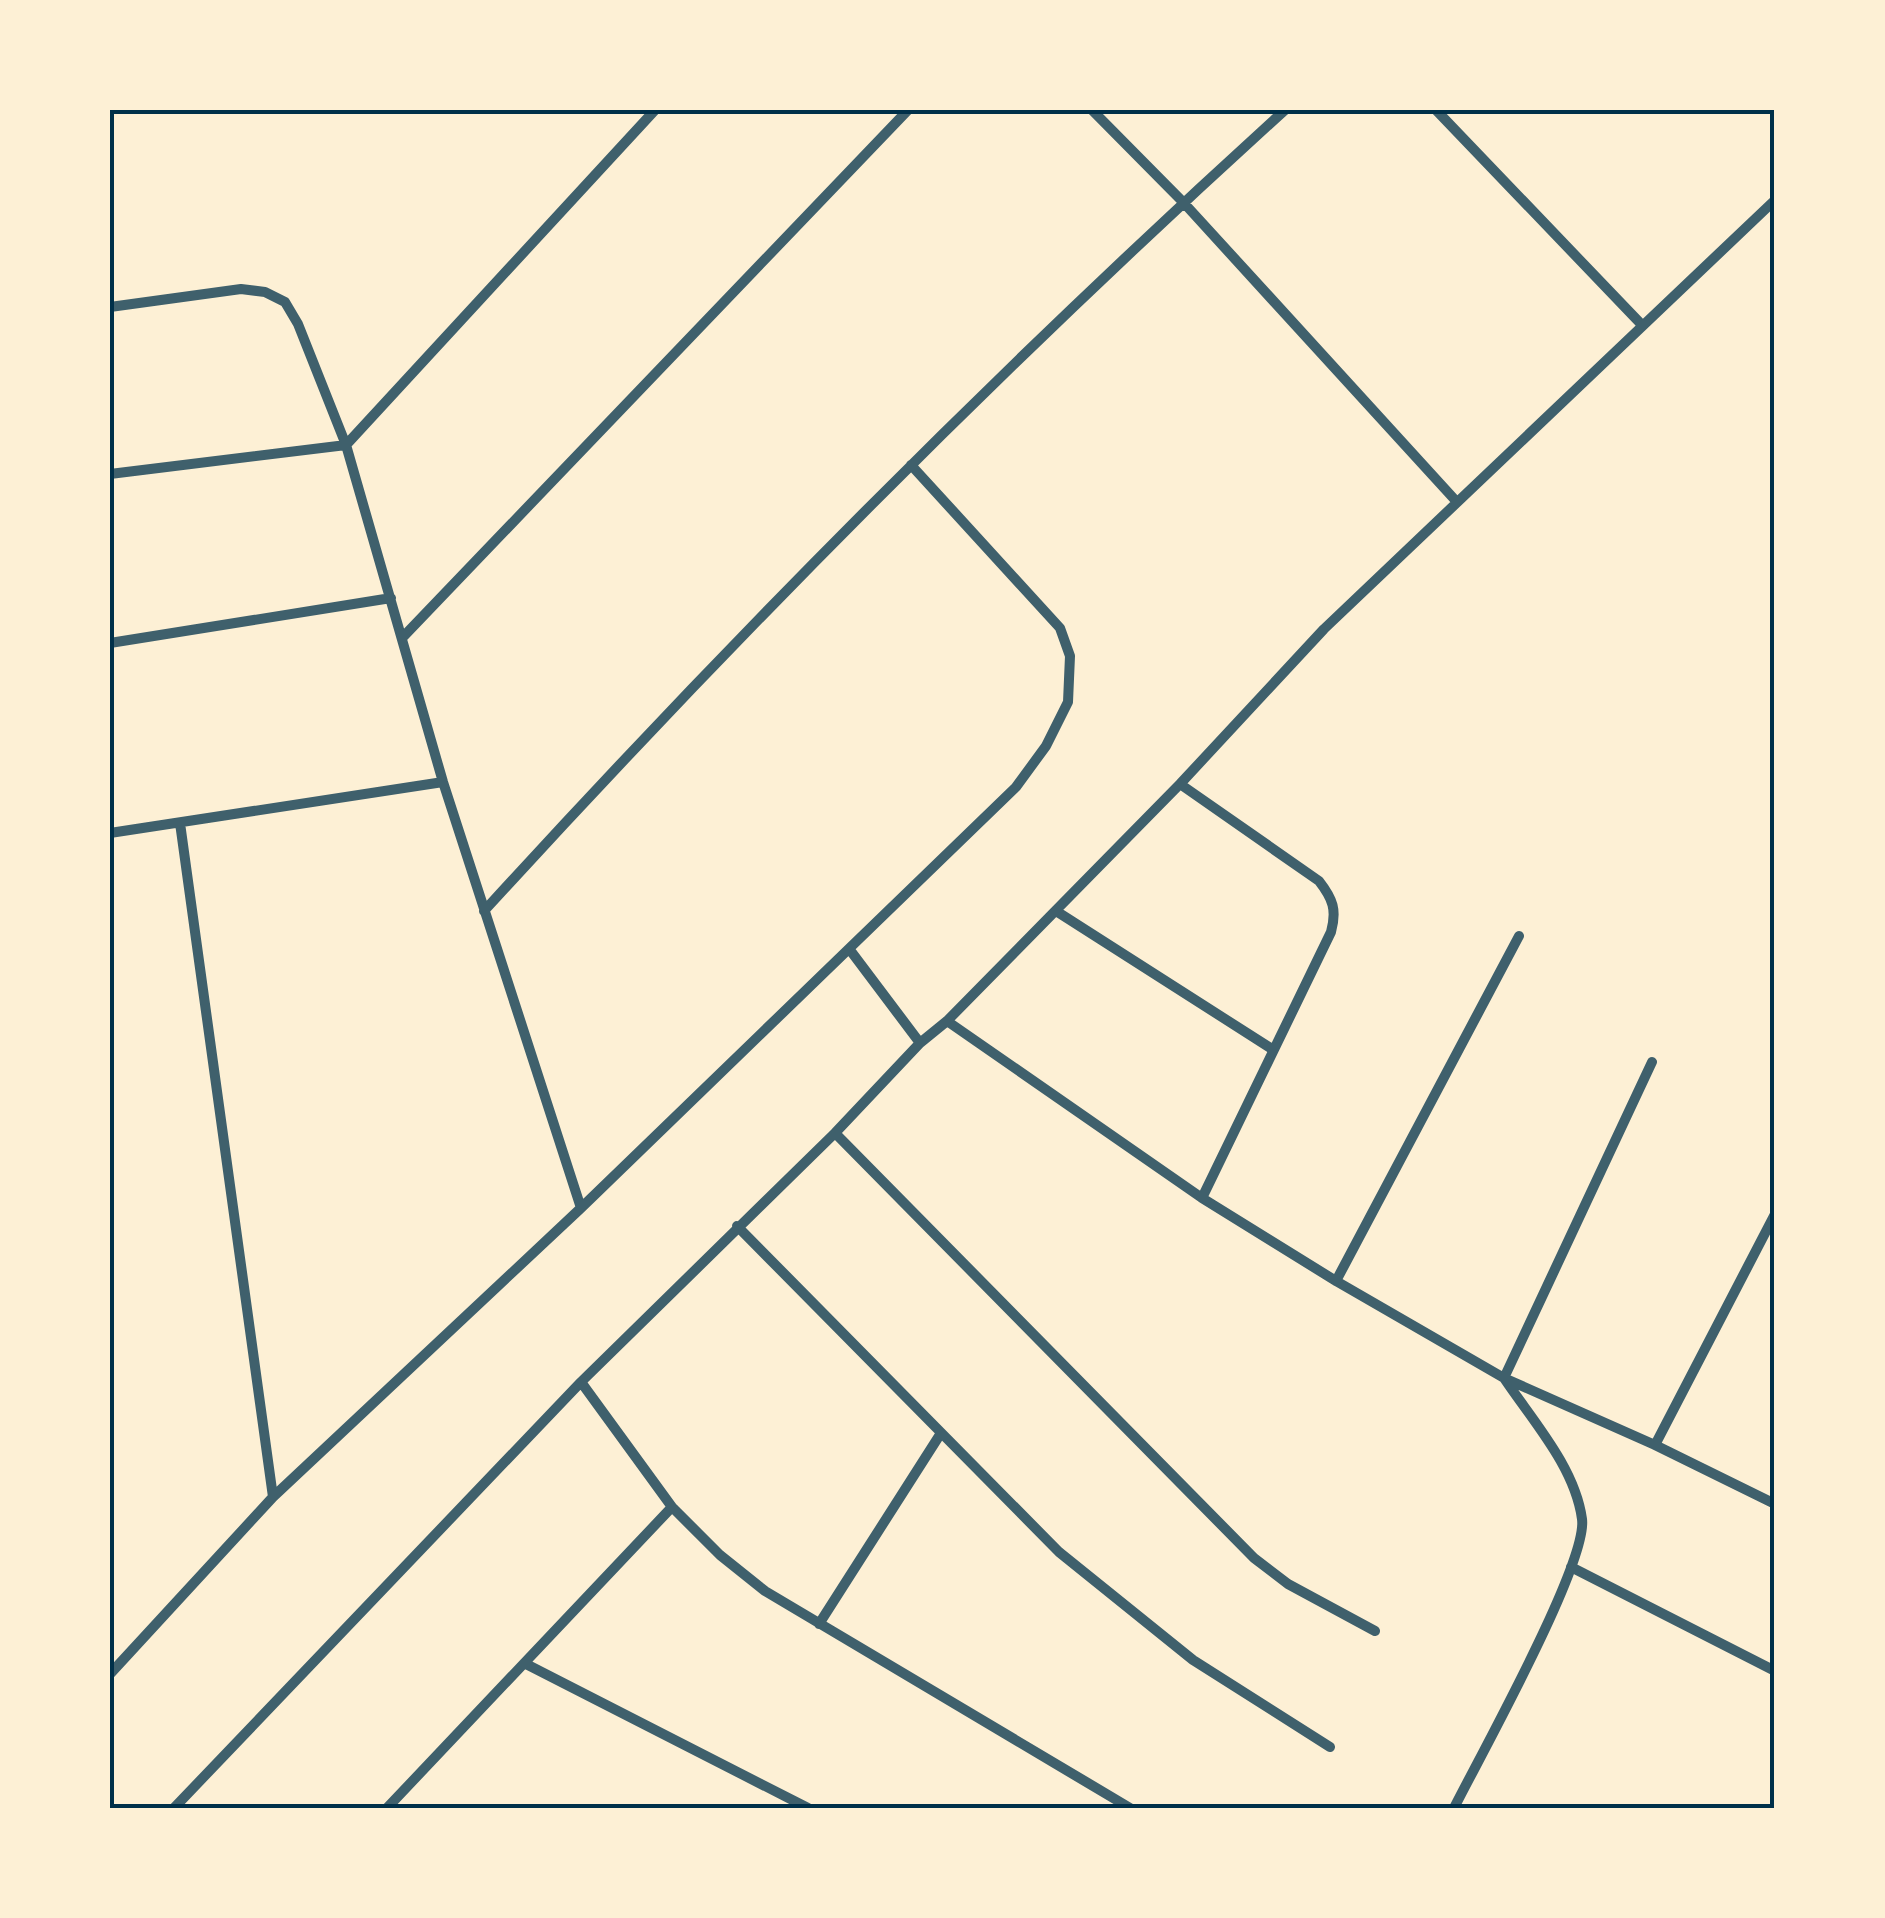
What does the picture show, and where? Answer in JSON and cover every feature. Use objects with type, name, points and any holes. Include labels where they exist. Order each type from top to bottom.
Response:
[{"type":"street","points":[[110,474],[346,446],[655,110]]},
{"type":"street","points":[[403,636],[908,110]]},
{"type":"street","points":[[1092,110],[1183,202],[1456,501]]},
{"type":"street","points":[[484,911],[790,585],[1183,202],[1285,110]]},
{"type":"street","points":[[1436,110],[1642,325]]},
{"type":"street","points":[[174,1808],[581,1382],[1056,911],[1324,629],[1775,200]]},
{"type":"street","points":[[110,307],[241,289],[264,292],[285,302],[298,324],[346,446],[443,782],[580,1208]]},
{"type":"street","points":[[110,1674],[273,1496],[850,950],[1016,787],[1046,746],[1068,702],[1070,656],[1060,628],[911,465]]},
{"type":"street","points":[[110,643],[391,598]]},
{"type":"street","points":[[110,833],[443,782]]},
{"type":"street","points":[[1180,784],[1319,881],[1332,898],[1335,916],[1202,1198]]},
{"type":"street","points":[[180,823],[273,1496]]},
{"type":"street","points":[[1056,911],[1272,1049]]},
{"type":"street","points":[[1336,1281],[1519,936]]},
{"type":"street","points":[[850,950],[920,1043]]},
{"type":"street","points":[[947,1021],[1202,1198],[1336,1281],[1504,1378],[1775,1504]]},
{"type":"street","points":[[1504,1378],[1652,1062]]},
{"type":"street","points":[[835,1133],[1254,1558],[1288,1584],[1375,1631]]},
{"type":"street","points":[[1655,1445],[1775,1214]]},
{"type":"street","points":[[737,1226],[1059,1552],[1193,1660],[1330,1746]]},
{"type":"street","points":[[1455,1808],[1546,1626],[1583,1523],[1572,1485],[1504,1378]]},
{"type":"street","points":[[581,1382],[672,1506],[720,1555],[766,1591],[1130,1808]]},
{"type":"street","points":[[819,1624],[941,1433]]},
{"type":"street","points":[[387,1808],[672,1506]]},
{"type":"street","points":[[1570,1567],[1775,1671]]},
{"type":"street","points":[[526,1664],[808,1808]]}]
